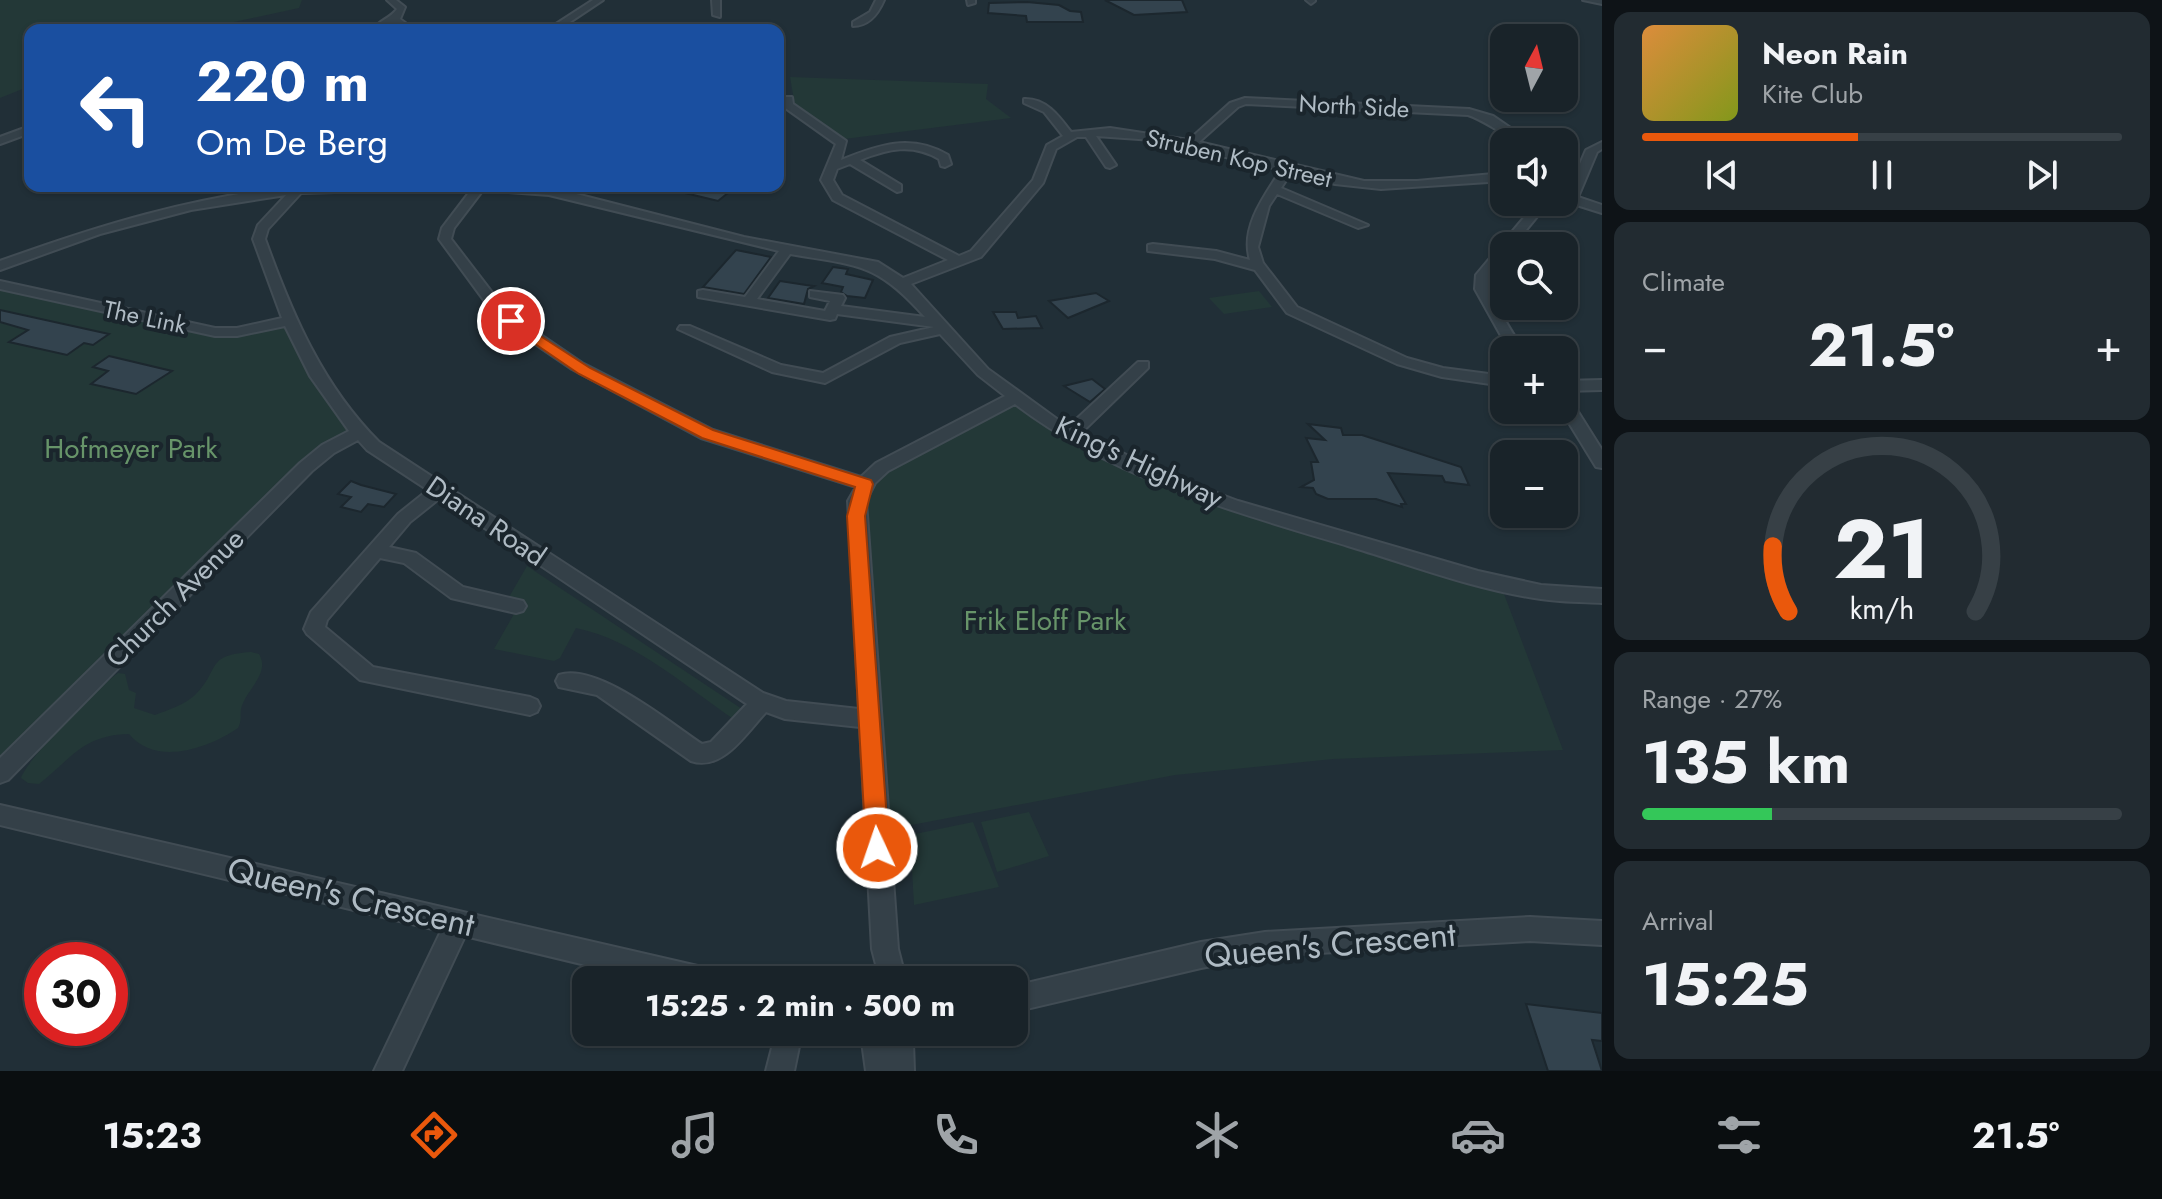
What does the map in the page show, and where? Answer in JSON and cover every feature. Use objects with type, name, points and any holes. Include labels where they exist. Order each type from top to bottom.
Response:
[{"type":"street","points":[[381,24],[396,18],[402,9],[391,0]]},
{"type":"street","points":[[563,24],[599,0]]},
{"type":"street","points":[[716,0],[717,15]]},
{"type":"street","points":[[856,24],[876,13],[880,0]]},
{"type":"street","points":[[1587,0],[1602,1]]},
{"type":"street","points":[[396,18],[403,24]]},
{"type":"street","points":[[788,99],[787,104],[794,110],[841,142],[827,183],[839,199],[961,262]]},
{"type":"street","points":[[902,283],[976,254],[996,235],[1039,181],[1051,147],[1069,136],[1048,110],[1028,101]]},
{"type":"street","name":"North Side","points":[[1191,144],[1234,105],[1245,101],[1469,112],[1489,118],[1504,128]]},
{"type":"street","points":[[0,141],[24,131]]},
{"type":"street","points":[[1089,133],[1110,165]]},
{"type":"street","name":"Struben Kop Street","points":[[1069,136],[1089,133],[1140,134],[1366,186],[1490,178]]},
{"type":"street","points":[[832,167],[881,148],[918,143],[944,157],[945,164]]},
{"type":"street","points":[[1578,178],[1592,150],[1602,145]]},
{"type":"street","points":[[852,160],[897,188]]},
{"type":"street","points":[[1288,168],[1261,211],[1253,253],[1289,307],[1307,319],[1402,361],[1442,372],[1490,379]]},
{"type":"street","points":[[1274,189],[1362,225]]},
{"type":"street","name":"King's Highway","points":[[0,266],[157,213],[286,192]]},
{"type":"street","name":"Diana Road","points":[[296,192],[266,223],[259,237],[290,321],[330,394],[359,433],[439,490],[762,702],[785,710],[869,719]]},
{"type":"street","points":[[475,192],[448,228],[445,239],[505,317],[585,371],[681,422],[707,434],[865,484]]},
{"type":"street","name":"King's Highway","points":[[551,192],[744,241],[864,262],[902,283],[977,366],[1016,397],[1069,435],[1160,478],[1221,501],[1478,578],[1602,599]]},
{"type":"street","points":[[566,195],[570,192]]},
{"type":"street","points":[[1578,201],[1602,209]]},
{"type":"street","points":[[1518,232],[1531,216]]},
{"type":"street","points":[[1153,248],[1216,255],[1260,267]]},
{"type":"street","points":[[749,301],[787,249]]},
{"type":"street","points":[[1490,266],[1483,275],[1482,289],[1490,303]]},
{"type":"street","name":"The Link","points":[[0,285],[215,332],[237,332],[290,321]]},
{"type":"street","points":[[703,294],[829,317],[939,324]]},
{"type":"street","points":[[815,294],[838,298],[829,317]]},
{"type":"street","points":[[685,329],[777,369],[825,378],[895,340],[939,324]]},
{"type":"street","points":[[1069,435],[1143,365]]},
{"type":"street","points":[[1578,386],[1602,385]]},
{"type":"street","points":[[889,966],[885,949],[856,516],[865,484],[882,467],[1016,397]]},
{"type":"street","points":[[1578,424],[1602,463]]},
{"type":"street","name":"Church Avenue","points":[[0,773],[306,467],[328,449],[359,433]]},
{"type":"street","points":[[439,490],[404,518],[318,617],[314,624],[316,631],[367,674],[530,706]]},
{"type":"street","points":[[376,551],[409,558],[458,593],[516,606]]},
{"type":"street","points":[[566,681],[605,690],[688,749],[704,755],[717,750],[762,702]]},
{"type":"street","name":"Queen's Crescent","points":[[0,815],[642,966]]},
{"type":"street","points":[[388,1071],[458,923]]},
{"type":"street","name":"Queen's Crescent","points":[[1028,996],[1265,944],[1530,929],[1602,933]]},
{"type":"street","points":[[880,966],[885,949]]},
{"type":"street","points":[[780,1071],[786,1046]]},
{"type":"street","points":[[880,1071],[885,1046]]},
{"type":"street","points":[[891,1046],[900,1071]]},
{"type":"green space","points":[[0,0],[302,0],[299,8],[225,24],[24,24],[24,88],[0,98]]},
{"type":"green space","points":[[790,77],[988,84],[986,99],[1011,118],[844,139],[795,106]]},
{"type":"green space","name":"Hofmeyer Park","points":[[0,288],[229,333],[290,321],[359,433],[315,453],[0,763]]},
{"type":"green space","points":[[1259,291],[1272,307],[1224,314],[1209,298]]},
{"type":"green space","name":"Frik Eloff Park","points":[[1017,403],[1059,435],[1187,495],[1504,594],[1563,750],[1333,759],[1175,775],[885,830],[863,508],[880,476]]},
{"type":"green space","points":[[527,566],[745,711],[735,720],[639,654],[598,634],[576,628],[560,658],[554,661],[494,649],[522,600],[509,597]]},
{"type":"green space","points":[[251,652],[259,654],[262,661],[260,675],[243,702],[238,728],[226,735],[198,747],[168,752],[140,744],[129,734],[113,735],[89,743],[39,784],[28,783],[21,778],[36,755],[65,723],[118,673],[125,674],[129,690],[136,693],[134,708],[155,715],[195,695],[219,660]]},
{"type":"green space","points":[[1029,812],[1049,856],[997,872],[981,822]]},
{"type":"green space","points":[[973,822],[999,887],[914,905],[910,835]]},
{"type":"building","points":[[1105,0],[1182,0],[1187,12],[1134,15]]},
{"type":"building","points":[[989,3],[1059,5],[1081,12],[1083,22],[1027,22],[1026,16],[988,13]]},
{"type":"building","points":[[724,192],[728,193],[718,201],[685,193]]},
{"type":"building","points":[[736,250],[771,257],[744,294],[703,287]]},
{"type":"building","points":[[833,267],[848,269],[846,274],[873,280],[865,298],[847,296],[841,292],[843,287],[822,283]]},
{"type":"building","points":[[780,281],[814,286],[808,289],[804,304],[768,298]]},
{"type":"building","points":[[1096,293],[1109,301],[1068,318],[1049,301]]},
{"type":"building","points":[[0,310],[109,334],[93,345],[84,343],[67,355],[9,342],[28,330],[0,322]]},
{"type":"building","points":[[993,312],[1016,312],[1018,318],[1036,316],[1042,328],[1003,329]]},
{"type":"building","points":[[109,356],[172,371],[136,394],[91,384],[108,371],[93,367]]},
{"type":"building","points":[[1092,379],[1105,389],[1090,402],[1064,386]]},
{"type":"building","points":[[1308,424],[1341,428],[1343,435],[1362,435],[1461,467],[1469,485],[1445,482],[1442,476],[1388,473],[1406,504],[1401,504],[1402,507],[1376,499],[1328,499],[1316,494],[1313,488],[1301,487],[1314,480],[1311,462],[1318,462],[1306,438],[1325,440]]},
{"type":"building","points":[[351,481],[396,494],[384,507],[368,504],[361,512],[341,507],[351,497],[338,494]]},
{"type":"building","points":[[1526,1004],[1602,1013],[1602,1041],[1592,1040],[1602,1071],[1548,1071]]},
{"type":"route","points":[[511,321],[585,371],[707,434],[865,484],[857,501],[856,516],[877,848]]}]
